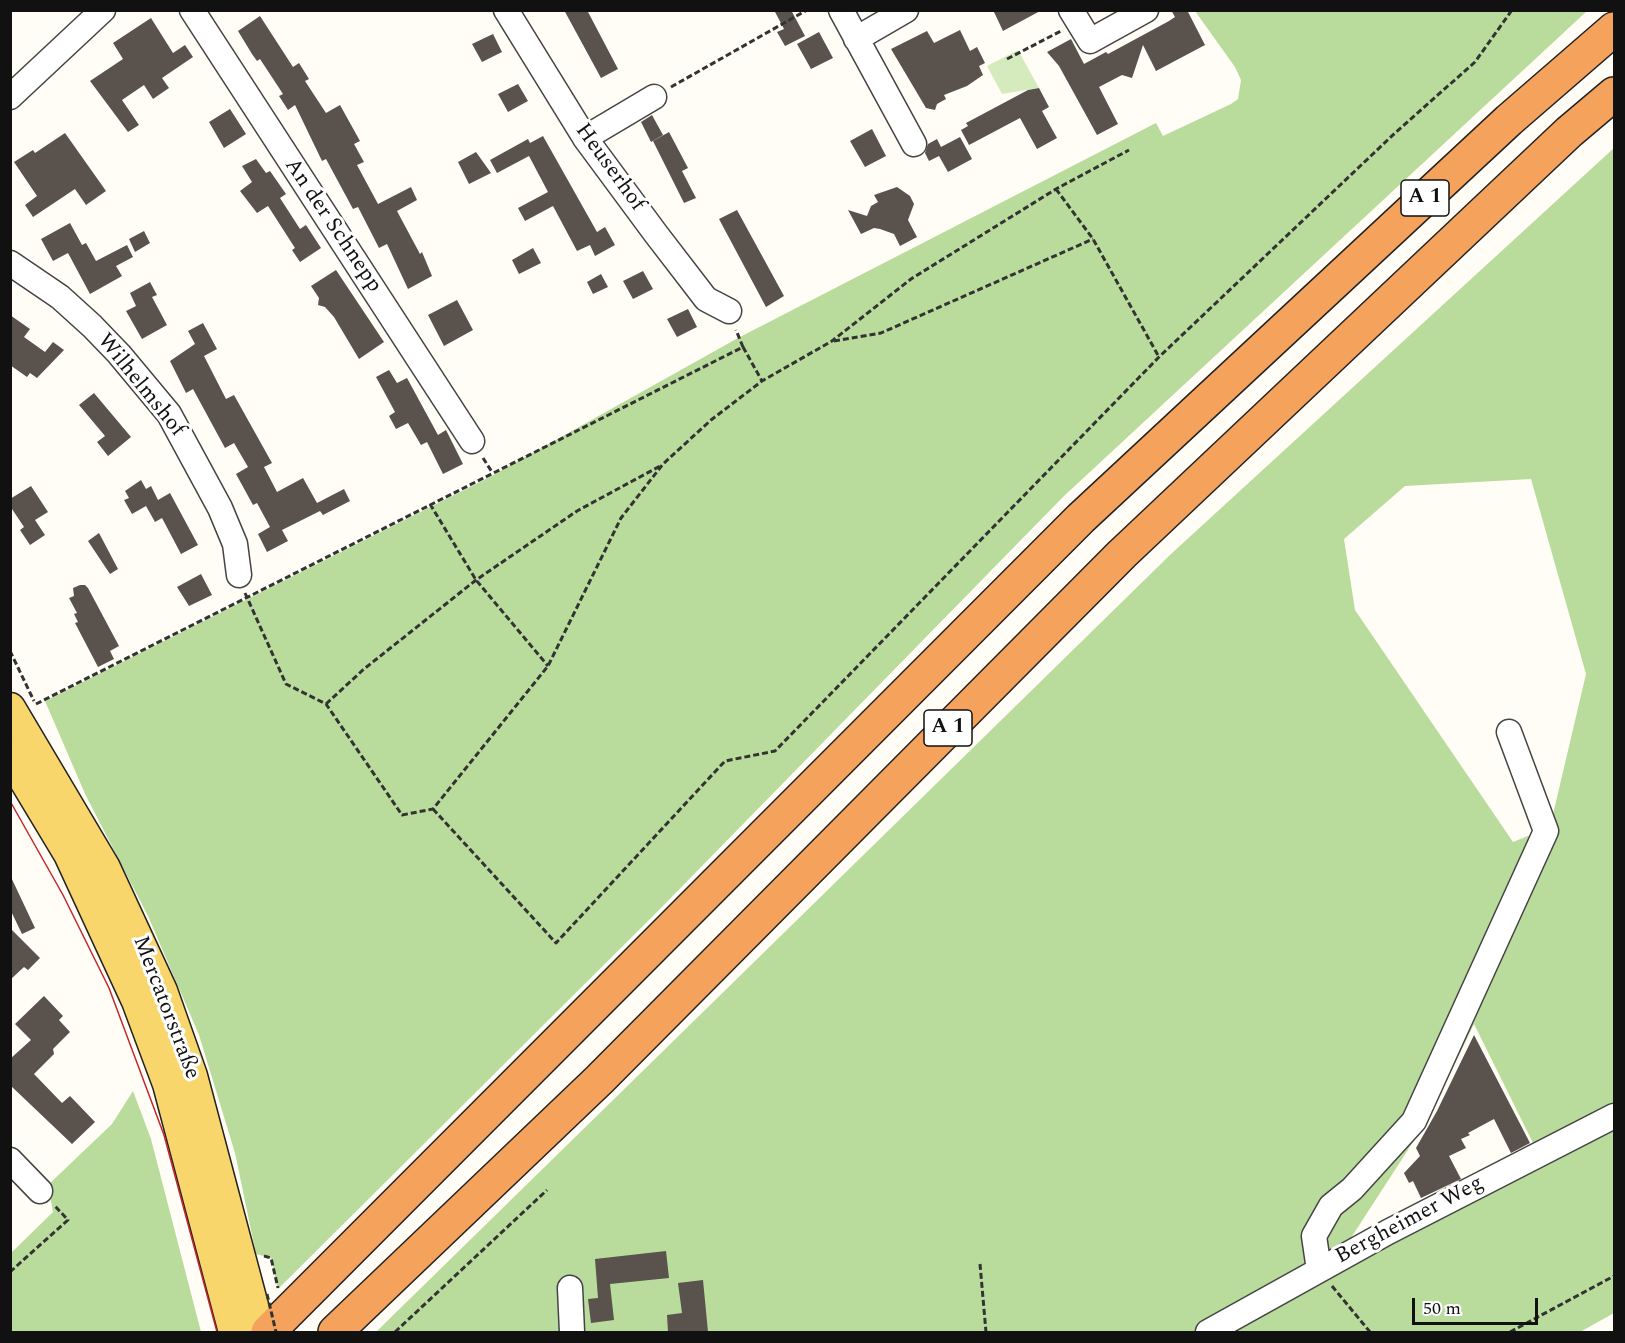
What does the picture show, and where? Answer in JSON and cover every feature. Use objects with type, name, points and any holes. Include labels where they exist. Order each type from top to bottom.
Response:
[{"type":"highway","name":"A 1","points":[[252,1321],[1081,518],[1509,120],[1614,29]]},
{"type":"highway","name":"A 1","points":[[335,1332],[598,1080],[1122,554],[1569,132],[1614,94]]},
{"type":"main road","name":"Mercatorstraße","points":[[19,701],[40,756],[105,868],[162,991],[192,1076],[252,1321]]},
{"type":"main road","name":"Mercatorstraße","points":[[10,756],[69,854],[137,1001],[252,1321]]},
{"type":"main road","points":[[10,775],[92,904]]},
{"type":"street","points":[[10,97],[103,10]]},
{"type":"street","name":"An der Schnepp","points":[[192,10],[472,441]]},
{"type":"street","name":"Heuserhof","points":[[506,10],[585,138],[698,290],[706,299],[729,311]]},
{"type":"street","points":[[841,10],[914,144]]},
{"type":"street","points":[[856,39],[906,10]]},
{"type":"street","points":[[1075,16],[1089,41],[1146,10]]},
{"type":"street","points":[[585,138],[654,97]]},
{"type":"street","name":"Wilhelmshof","points":[[10,262],[60,297],[92,326],[119,354],[169,414],[220,508],[235,544],[243,586]]},
{"type":"street","points":[[1319,1270],[1314,1236],[1331,1206],[1352,1190],[1414,1120],[1546,831],[1509,732]]},
{"type":"street","name":"Bergheimer Weg","points":[[1208,1332],[1479,1184],[1614,1116]]},
{"type":"street","points":[[10,1160],[40,1191]]},
{"type":"street","points":[[570,1288],[572,1332]]},
{"type":"path","points":[[654,97],[807,10]]},
{"type":"path","points":[[433,809],[556,943],[725,760],[775,751],[1159,357],[1395,133],[1475,62],[1512,10]]},
{"type":"path","points":[[1007,59],[1075,16]]},
{"type":"path","points":[[243,586],[286,684],[326,704],[402,815],[433,809],[548,666],[621,518],[663,464],[711,420],[762,381],[832,341],[911,279],[1056,189],[1130,150]]},
{"type":"path","points":[[1056,189],[1093,239],[1159,357]]},
{"type":"path","points":[[832,341],[881,333],[1093,239]]},
{"type":"path","points":[[729,311],[743,347],[762,381]]},
{"type":"path","points":[[19,701],[243,586],[430,504],[743,347]]},
{"type":"path","points":[[326,704],[364,669],[477,580],[577,510],[663,464]]},
{"type":"path","points":[[430,504],[477,580],[548,666]]},
{"type":"path","points":[[395,1332],[547,1190]]},
{"type":"path","points":[[10,1272],[68,1220],[40,1191]]},
{"type":"path","points":[[271,1258],[278,1289]]},
{"type":"path","points":[[980,1264],[986,1332]]},
{"type":"path","points":[[1319,1270],[1370,1332]]},
{"type":"path","points":[[1510,1332],[1614,1276]]},
{"type":"path","points":[[252,1321],[276,1332]]},
{"type":"green space","points":[[1195,11],[1587,11],[1064,496],[657,912],[278,1289],[271,1258],[256,1254],[235,1153],[199,1035],[148,916],[86,796],[45,701],[486,479],[738,338],[1156,123],[1163,136],[1231,104],[1238,99],[1241,80],[1235,67]]},
{"type":"green space","points":[[1018,50],[1039,88],[1002,94],[987,66]]},
{"type":"green space","points":[[1614,148],[1614,1313],[1580,1332],[376,1332],[1171,554]],"holes":[[[1531,479],[1586,674],[1550,827],[1513,842],[1355,610],[1344,539],[1405,486]],[[1474,1024],[1535,1147],[1347,1244],[1428,1119]]]},
{"type":"green space","points":[[133,1091],[151,1139],[201,1332],[11,1332],[11,1253],[53,1212],[48,1185],[112,1124]]},
{"type":"building","points":[[564,10],[587,10],[618,69],[601,78]]},
{"type":"building","points":[[774,10],[791,10],[805,36],[785,46],[777,32],[784,29]]},
{"type":"building","points":[[993,10],[1042,10],[1003,31]]},
{"type":"building","points":[[1171,10],[1187,10],[1205,45],[1156,71],[1143,45],[1132,78],[1122,75],[1099,87],[1118,124],[1097,135],[1059,66],[1047,52],[1071,39],[1084,64],[1106,52],[1108,54],[1169,21],[1175,17]]},
{"type":"building","points":[[260,16],[293,67],[299,63],[309,79],[305,81],[326,113],[340,105],[360,141],[354,144],[364,162],[357,165],[378,204],[411,187],[417,200],[397,211],[420,254],[422,252],[432,276],[408,289],[387,244],[379,248],[358,207],[353,209],[326,159],[322,161],[295,105],[288,110],[279,96],[283,94],[260,59],[257,61],[252,54],[238,31]]},
{"type":"building","points":[[151,18],[173,53],[185,45],[193,57],[162,78],[169,88],[153,99],[144,85],[122,100],[139,125],[128,132],[90,81],[123,59],[113,43]]},
{"type":"building","points":[[960,30],[970,51],[977,47],[985,63],[979,66],[983,75],[967,86],[944,95],[946,99],[937,104],[935,110],[926,108],[891,49],[927,31],[934,43]]},
{"type":"building","points":[[819,32],[833,58],[811,69],[797,44]]},
{"type":"building","points":[[493,34],[502,52],[482,62],[472,44]]},
{"type":"building","points":[[518,84],[528,101],[508,112],[498,94]]},
{"type":"building","points":[[1039,88],[1049,107],[1042,111],[1057,138],[1037,149],[1020,118],[969,145],[961,130],[968,126],[966,123],[1028,90]]},
{"type":"building","points":[[230,109],[246,134],[224,148],[209,122]]},
{"type":"building","points":[[652,115],[663,135],[651,142],[641,122]]},
{"type":"building","points":[[872,129],[886,156],[865,167],[850,141]]},
{"type":"building","points":[[669,132],[688,168],[682,171],[696,198],[684,203],[653,141]]},
{"type":"building","points":[[65,133],[106,191],[86,205],[75,189],[33,217],[25,205],[37,196],[14,162],[33,150],[35,153]]},
{"type":"building","points":[[543,136],[597,232],[605,227],[615,245],[595,256],[590,245],[577,251],[553,206],[525,221],[518,208],[548,192],[529,156],[497,173],[490,160],[528,139],[530,143]]},
{"type":"building","points":[[960,137],[972,159],[948,172],[939,156],[929,161],[925,153],[928,144],[937,139],[941,147]]},
{"type":"building","points":[[476,152],[491,173],[469,184],[458,162]]},
{"type":"building","points":[[256,159],[266,173],[270,171],[286,194],[280,198],[300,229],[306,225],[321,248],[300,262],[292,250],[295,248],[268,206],[257,213],[240,191],[252,182],[242,166]]},
{"type":"building","points":[[897,187],[910,196],[914,204],[908,220],[917,237],[900,246],[894,234],[880,229],[874,228],[861,234],[848,210],[867,216],[871,206],[878,202],[874,195]]},
{"type":"building","points":[[737,210],[784,296],[766,307],[719,219]]},
{"type":"building","points":[[70,223],[82,245],[86,243],[96,261],[127,245],[133,257],[116,266],[122,276],[90,294],[68,253],[53,261],[41,239]]},
{"type":"building","points":[[144,231],[150,243],[135,252],[129,239]]},
{"type":"building","points":[[533,248],[541,263],[519,274],[512,260]]},
{"type":"building","points":[[336,270],[384,342],[359,359],[334,317],[325,307],[318,305],[319,298],[311,286]]},
{"type":"building","points":[[643,271],[653,289],[633,299],[623,281]]},
{"type":"building","points":[[601,274],[608,287],[593,294],[587,282]]},
{"type":"building","points":[[150,282],[157,295],[152,297],[167,325],[142,339],[126,311],[136,306],[130,293]]},
{"type":"building","points":[[457,300],[473,330],[444,346],[428,315]]},
{"type":"building","points":[[688,309],[697,327],[677,337],[667,319]]},
{"type":"building","points":[[10,315],[30,329],[24,337],[45,352],[53,342],[64,350],[37,378],[30,373],[27,377],[10,365]]},
{"type":"building","points":[[203,323],[217,349],[204,356],[226,399],[234,395],[272,463],[264,467],[277,492],[303,478],[317,503],[344,489],[350,501],[323,515],[320,511],[282,530],[288,541],[267,552],[258,534],[270,527],[257,503],[253,505],[236,474],[248,467],[234,443],[225,448],[193,389],[186,393],[170,361],[195,344],[188,331]]},
{"type":"building","points":[[389,370],[397,383],[407,378],[438,435],[446,430],[463,464],[443,474],[427,442],[421,445],[408,423],[396,429],[389,416],[395,412],[376,377]]},
{"type":"building","points":[[94,393],[131,437],[108,456],[97,442],[105,436],[79,405]]},
{"type":"building","points":[[141,480],[146,489],[151,486],[158,500],[170,493],[198,545],[181,554],[162,518],[155,522],[146,506],[132,514],[124,500],[129,498],[125,491]]},
{"type":"building","points":[[31,486],[48,512],[35,520],[45,535],[30,545],[20,530],[24,527],[10,506],[10,499]]},
{"type":"building","points":[[99,533],[118,569],[110,574],[88,541]]},
{"type":"building","points":[[201,574],[212,595],[189,606],[177,587]]},
{"type":"building","points":[[80,585],[88,588],[119,646],[110,651],[114,659],[98,667],[75,623],[78,622],[74,614],[77,613],[69,598],[74,596],[73,588]]},
{"type":"building","points":[[10,875],[35,928],[22,934],[10,909]]},
{"type":"building","points":[[10,928],[40,958],[28,970],[24,967],[10,980]]},
{"type":"building","points":[[44,996],[63,1016],[59,1020],[70,1032],[53,1049],[54,1054],[34,1074],[62,1103],[70,1096],[95,1122],[72,1144],[10,1085],[10,1059],[31,1040],[15,1024]]},
{"type":"building","points":[[1474,1035],[1530,1143],[1511,1153],[1494,1119],[1468,1133],[1470,1135],[1461,1139],[1466,1148],[1449,1156],[1461,1179],[1421,1198],[1413,1181],[1409,1183],[1404,1173],[1420,1156],[1416,1148]]},
{"type":"building","points":[[666,1251],[669,1278],[610,1284],[614,1320],[591,1323],[588,1299],[598,1298],[595,1259]]},
{"type":"building","points":[[703,1280],[708,1332],[668,1332],[667,1315],[682,1313],[678,1283]]},
{"type":"tram line","points":[[10,801],[63,895],[109,988],[164,1135],[217,1332]]}]
